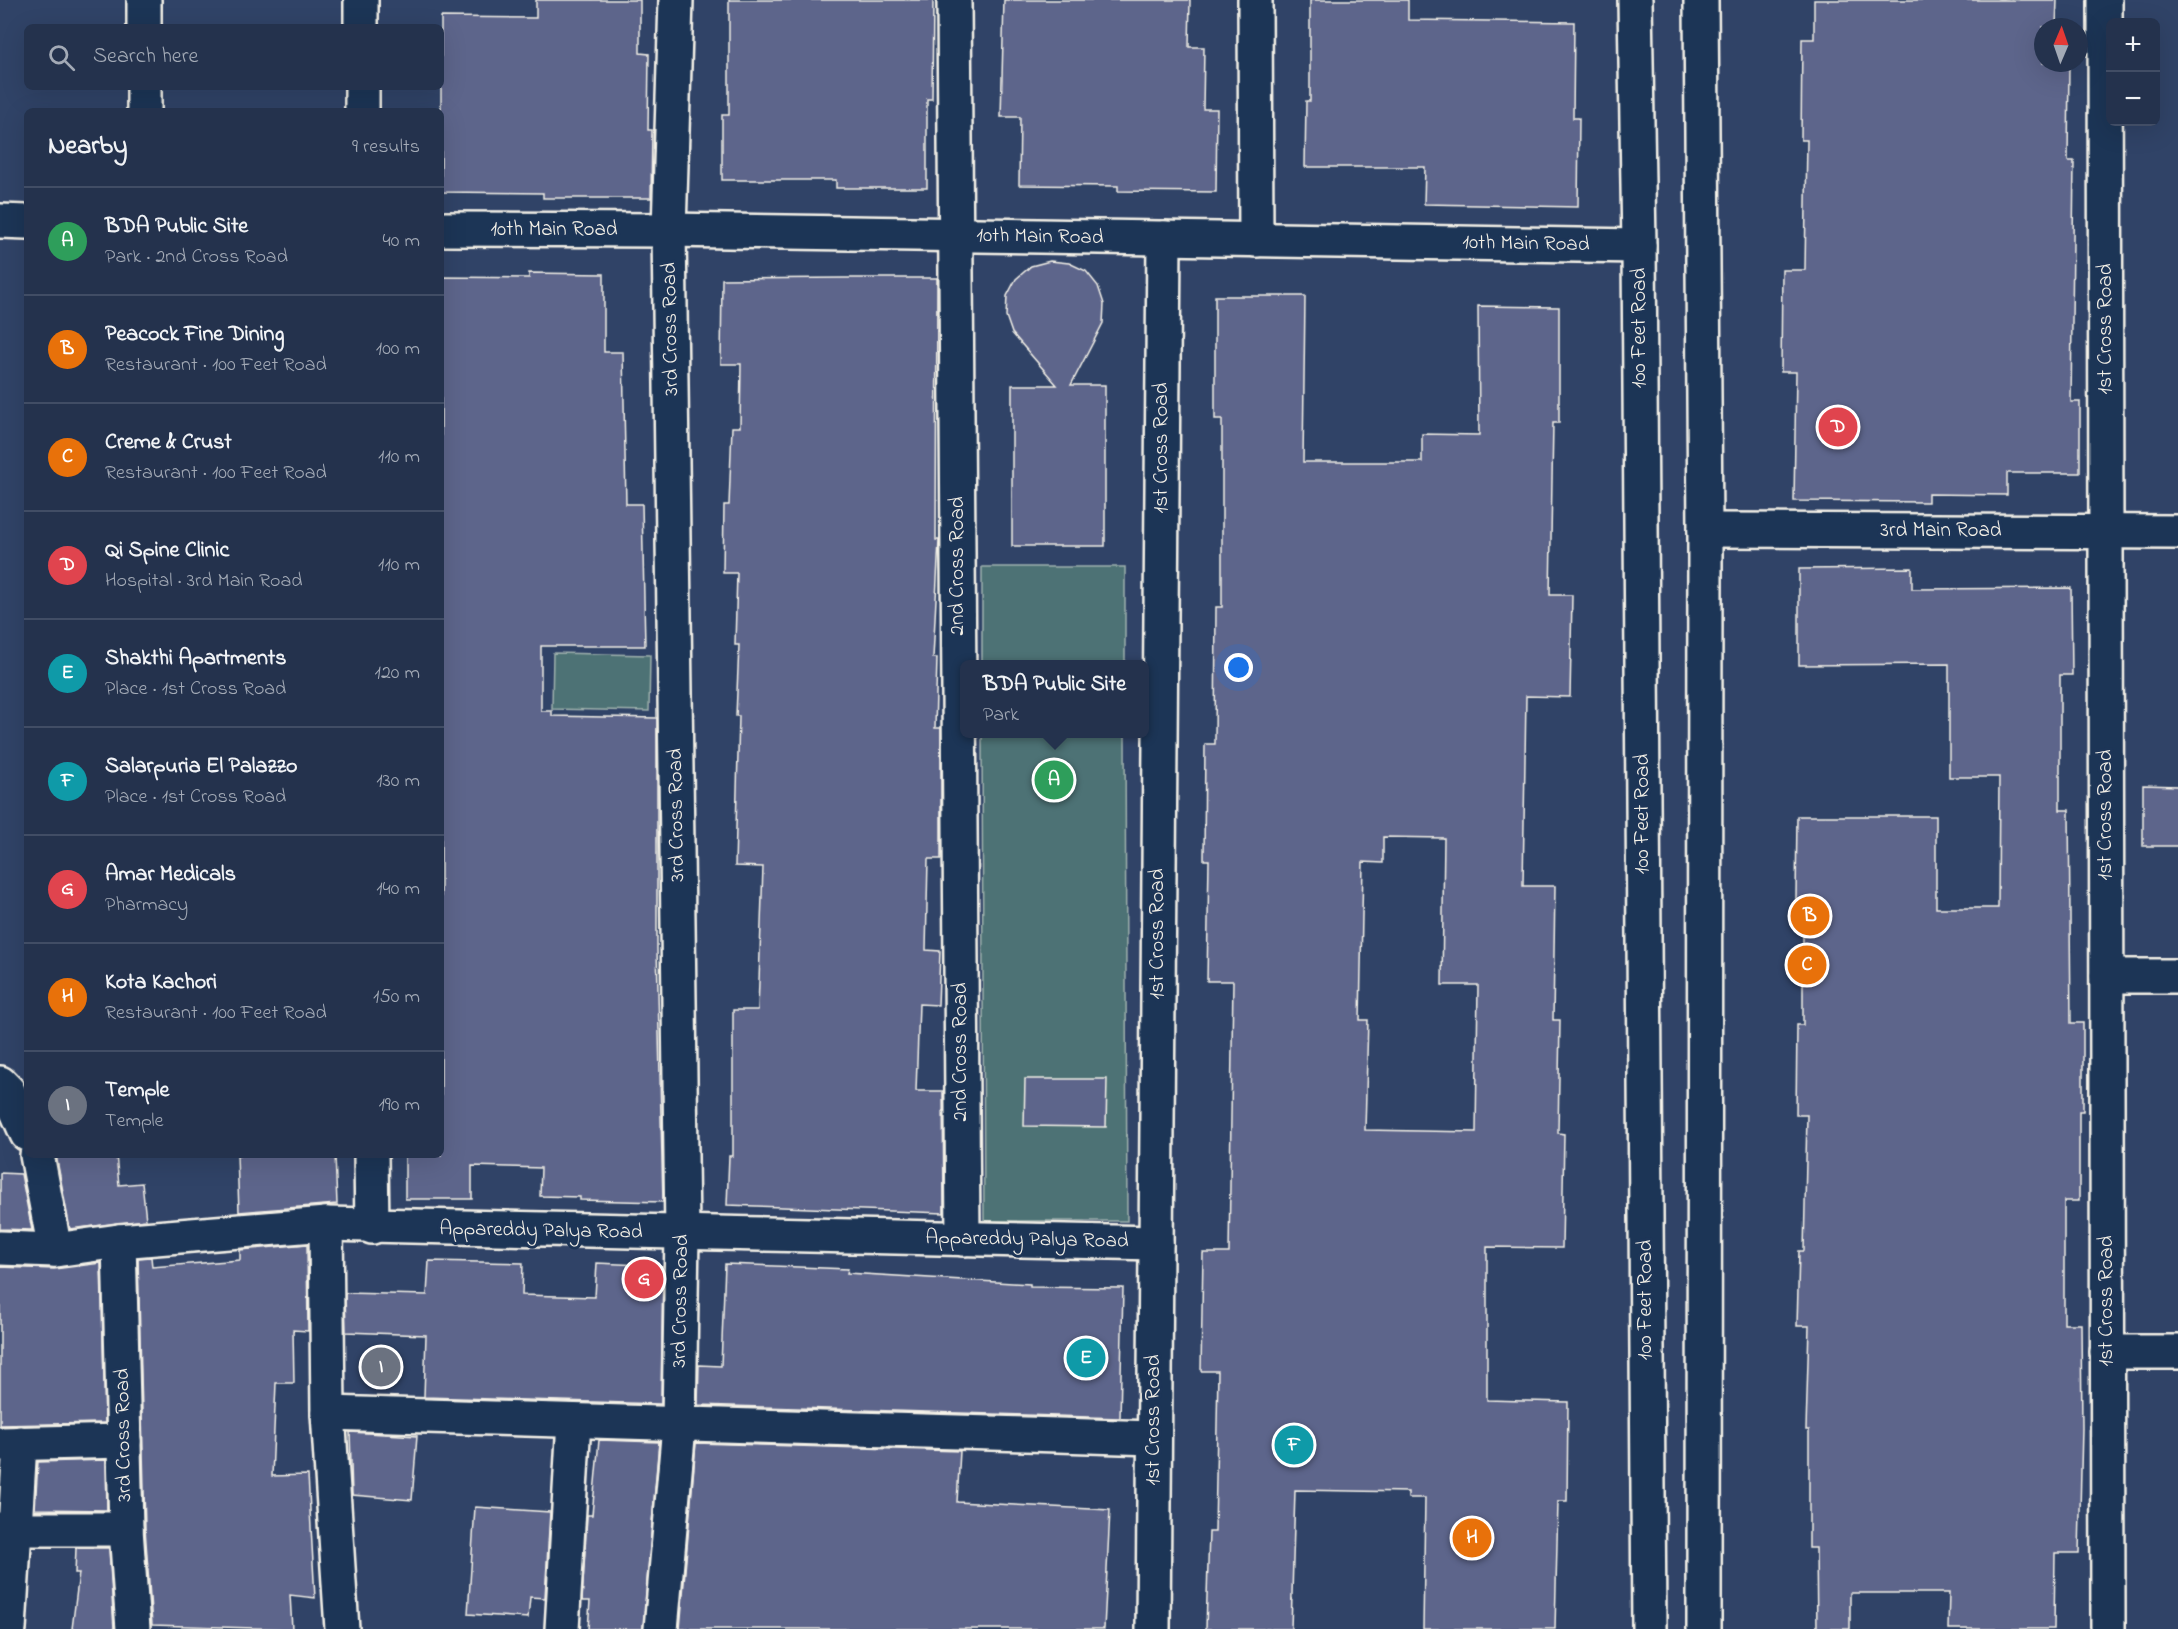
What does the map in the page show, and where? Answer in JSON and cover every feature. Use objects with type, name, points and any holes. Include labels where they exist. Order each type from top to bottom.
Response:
[{"type":"street","points":[[144,0],[144,24]]},
{"type":"street","points":[[361,0],[361,24]]},
{"type":"street","name":"3rd Cross Road","points":[[661,1629],[679,1426],[682,1233],[669,230],[676,0]]},
{"type":"street","name":"2nd Cross Road","points":[[954,0],[963,1239]]},
{"type":"street","points":[[1255,0],[1256,240]]},
{"type":"street","name":"100 Feet Road","points":[[1635,0],[1639,246],[1649,1629]]},
{"type":"street","points":[[1701,0],[1705,530],[1704,1629]]},
{"type":"street","name":"1st Cross Road","points":[[2105,0],[2108,1629]]},
{"type":"street","points":[[144,90],[144,108]]},
{"type":"street","points":[[362,90],[362,108]]},
{"type":"street","points":[[0,221],[24,222]]},
{"type":"street","name":"10th Main Road","points":[[444,229],[669,230],[1639,246]]},
{"type":"street","name":"1st Cross Road","points":[[1153,1629],[1164,238]]},
{"type":"street","name":"3rd Main Road","points":[[1705,530],[2178,532]]},
{"type":"street","points":[[2107,976],[2178,976]]},
{"type":"street","points":[[0,1083],[8,1091],[24,1127]]},
{"type":"street","points":[[38,1158],[55,1250]]},
{"type":"street","points":[[371,1158],[372,1227]]},
{"type":"street","points":[[326,1224],[328,1413],[342,1629]]},
{"type":"street","name":"Appareddy Palya Road","points":[[0,1248],[55,1250],[119,1241],[326,1224],[372,1227],[1156,1243]]},
{"type":"street","name":"3rd Cross Road","points":[[119,1241],[126,1528],[133,1629]]},
{"type":"street","points":[[2107,1352],[2178,1352]]},
{"type":"street","points":[[328,1413],[679,1426],[1154,1438]]},
{"type":"street","points":[[562,1629],[574,1421]]},
{"type":"street","points":[[9,1629],[7,1529],[10,1444],[124,1441]]},
{"type":"street","points":[[7,1529],[126,1528]]},
{"type":"green space","points":[[982,567],[1125,567],[1125,660],[982,660]]},
{"type":"green space","points":[[553,653],[650,655],[649,711],[552,709]]},
{"type":"green space","points":[[982,738],[1125,738],[1127,1221],[984,1221]]},
{"type":"building","points":[[536,0],[640,0],[640,53],[649,54],[648,130],[652,130],[651,198],[543,198],[543,193],[444,192],[444,108],[441,108],[441,90],[444,90],[444,24],[441,24],[441,17],[536,18]]},
{"type":"building","points":[[729,0],[933,0],[932,99],[927,99],[927,188],[836,188],[836,180],[722,180],[722,115],[729,115]]},
{"type":"building","points":[[1004,0],[1190,0],[1189,47],[1204,47],[1203,109],[1217,109],[1216,192],[1118,191],[1118,186],[1019,185],[1020,117],[1001,117]]},
{"type":"building","points":[[1310,0],[1408,0],[1408,20],[1574,22],[1573,118],[1579,118],[1578,207],[1424,204],[1425,167],[1305,167],[1306,101],[1310,101]]},
{"type":"building","points":[[1814,0],[2057,0],[2056,18],[2034,18],[2034,72],[2069,72],[2068,161],[2074,161],[2071,402],[2080,402],[2080,473],[2007,473],[2007,495],[1928,494],[1928,502],[1794,501],[1796,372],[1781,372],[1782,270],[1805,270],[1807,140],[1801,140],[1802,39],[1814,39]]},
{"type":"building","points":[[1050,261],[1069,263],[1086,271],[1098,286],[1104,304],[1103,323],[1071,385],[1105,385],[1105,546],[1012,546],[1012,385],[1057,385],[1012,333],[1006,316],[1007,296],[1016,279],[1031,266]]},
{"type":"building","points":[[529,273],[604,274],[604,352],[623,352],[626,504],[642,504],[645,646],[541,646],[541,711],[552,711],[552,716],[657,718],[657,949],[663,1202],[580,1200],[580,1197],[540,1196],[541,1168],[472,1166],[472,1199],[405,1199],[405,1158],[444,1158],[444,277],[529,278]]},
{"type":"building","points":[[937,278],[936,540],[939,540],[933,658],[937,658],[935,728],[941,728],[941,859],[928,859],[926,950],[940,951],[938,1005],[919,1004],[916,1091],[943,1091],[944,1213],[727,1205],[729,1156],[733,1156],[733,1010],[758,1010],[763,867],[735,866],[739,716],[736,716],[739,645],[735,645],[737,573],[723,573],[724,505],[729,505],[732,427],[740,427],[741,364],[721,364],[722,279]]},
{"type":"building","points":[[1215,296],[1305,296],[1303,462],[1422,462],[1422,434],[1479,435],[1478,306],[1559,307],[1559,423],[1553,423],[1550,595],[1572,595],[1570,697],[1526,696],[1523,886],[1555,886],[1553,1020],[1560,1020],[1558,1133],[1564,1134],[1562,1248],[1487,1247],[1487,1400],[1568,1402],[1567,1501],[1558,1501],[1555,1629],[1423,1629],[1425,1498],[1408,1498],[1408,1492],[1295,1490],[1291,1629],[1206,1629],[1209,1532],[1215,1532],[1218,1371],[1201,1371],[1203,1253],[1229,1253],[1233,981],[1207,981],[1209,860],[1204,860],[1205,744],[1215,744],[1216,607],[1222,607],[1222,419],[1215,419]],"holes":[[[1383,837],[1444,838],[1442,985],[1478,985],[1476,1132],[1365,1130],[1368,1020],[1360,1020],[1363,862],[1383,863]]]},
{"type":"building","points":[[1912,568],[1912,589],[2071,588],[2072,675],[2060,675],[2060,810],[2069,810],[2071,1023],[2083,1023],[2083,1111],[2079,1111],[2079,1201],[2064,1201],[2064,1324],[2081,1324],[2082,1428],[2079,1553],[2055,1553],[2054,1629],[1948,1629],[1949,1593],[1850,1593],[1850,1629],[1817,1629],[1816,1548],[1809,1548],[1809,1430],[1806,1430],[1809,1326],[1797,1326],[1799,1251],[1804,1251],[1807,1115],[1796,1115],[1797,1025],[1803,1025],[1803,899],[1796,899],[1797,816],[1936,816],[1936,908],[1998,908],[1999,777],[1949,777],[1949,664],[1799,665],[1799,569]]},
{"type":"building","points":[[2143,785],[2178,786],[2178,846],[2143,846]]},
{"type":"building","points":[[1025,1079],[1107,1079],[1106,1127],[1024,1126]]},
{"type":"building","points":[[57,1158],[116,1158],[119,1185],[142,1183],[146,1220],[70,1229]]},
{"type":"building","points":[[237,1158],[335,1158],[337,1204],[239,1212]]},
{"type":"building","points":[[0,1173],[21,1174],[32,1230],[0,1229]]},
{"type":"building","points":[[307,1244],[308,1331],[293,1330],[294,1383],[276,1383],[272,1476],[308,1475],[315,1598],[290,1595],[292,1629],[152,1625],[145,1528],[138,1258],[151,1257],[152,1267],[240,1260],[240,1250]]},
{"type":"building","points":[[429,1261],[523,1263],[522,1295],[595,1297],[597,1263],[663,1266],[661,1404],[424,1397],[426,1335],[346,1332],[345,1293],[427,1295]]},
{"type":"building","points":[[101,1263],[105,1423],[0,1425],[0,1267],[54,1269]]},
{"type":"building","points":[[725,1264],[848,1269],[847,1273],[1030,1284],[1030,1287],[1123,1288],[1120,1418],[698,1405],[699,1365],[721,1366]]},
{"type":"building","points":[[350,1432],[417,1436],[412,1500],[352,1495]]},
{"type":"building","points":[[599,1440],[659,1442],[643,1629],[588,1629],[590,1601],[582,1601],[587,1515],[592,1515]]},
{"type":"building","points":[[696,1443],[960,1451],[957,1502],[1110,1510],[1104,1629],[680,1629]]},
{"type":"building","points":[[106,1460],[107,1510],[35,1509],[38,1462]]},
{"type":"building","points":[[475,1507],[550,1512],[545,1598],[530,1597],[528,1618],[468,1614]]},
{"type":"building","points":[[76,1548],[109,1548],[114,1629],[72,1629],[79,1573],[75,1573]]},
{"type":"place","name":"Qi Spine Clinic","points":[[1838,427]]},
{"type":"place","name":"BDA Public Site","points":[[1054,780]]},
{"type":"place","name":"Peacock Fine Dining","points":[[1810,916]]},
{"type":"place","name":"Creme & Crust","points":[[1807,965]]},
{"type":"place","name":"Amar Medicals","points":[[644,1279]]},
{"type":"place","name":"Shakthi Apartments","points":[[1086,1358]]},
{"type":"place","name":"Temple","points":[[381,1367]]},
{"type":"place","name":"Salarpuria El Palazzo","points":[[1294,1445]]},
{"type":"place","name":"Kota Kachori","points":[[1472,1538]]}]
